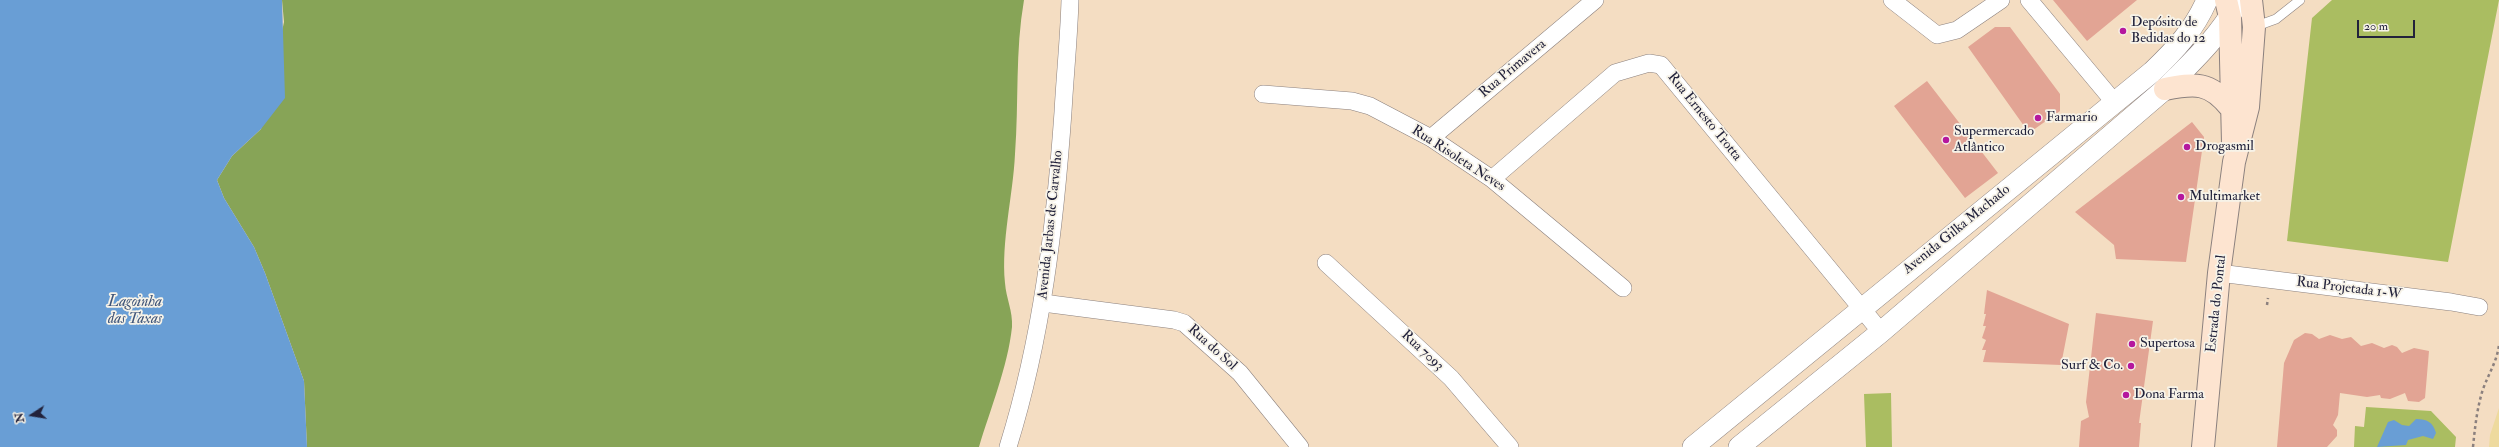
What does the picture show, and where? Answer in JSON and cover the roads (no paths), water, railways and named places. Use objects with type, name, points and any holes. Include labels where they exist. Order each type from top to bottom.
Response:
[{"type":"main road","points":[[2234,162],[2248,107],[2254,27],[2251,0]]},
{"type":"main road","points":[[2231,6],[2230,107],[2234,162]]},
{"type":"main road","points":[[2165,89],[2195,85],[2209,88],[2221,96],[2230,107]]},
{"type":"main road","name":"Estrada do Pontal","points":[[2203,447],[2219,273],[2234,162]]},
{"type":"street","name":"Avenida Jarbas de Carvalho","points":[[1008,447],[1020,406],[1043,303],[1057,197],[1070,0]]},
{"type":"street","name":"Rua Primavera","points":[[1431,138],[1595,0]]},
{"type":"street","points":[[1892,0],[1937,35],[1947,35],[1957,30],[2001,0]]},
{"type":"street","points":[[2029,0],[2115,103]]},
{"type":"street","name":"Avenida Gilka Machado","points":[[1693,447],[2152,72],[2182,42],[2199,20],[2207,0]]},
{"type":"street","name":"Avenida Gilka Machado","points":[[1739,447],[1880,332],[2165,89],[2205,48],[2231,6]]},
{"type":"street","name":"Rua Ernesto Trotta","points":[[1492,179],[1615,73],[1649,63],[1661,65],[1880,332]]},
{"type":"street","name":"Rua Risoleta Neves","points":[[1263,94],[1352,101],[1370,106],[1431,138],[1492,179],[1624,288]]},
{"type":"street","name":"Rua 7093","points":[[1326,263],[1450,378],[1510,447]]},
{"type":"street","name":"Rua Projetada 1-W","points":[[2219,273],[2436,300],[2479,307]]},
{"type":"street","name":"Rua do Sol","points":[[1043,303],[1174,320],[1184,323],[1240,374],[1300,447]]},
{"type":"lane","points":[[2254,27],[2276,19],[2300,0]]},
{"type":"water","name":"Lagoinha das Taxas","points":[[0,0],[282,0],[285,98],[261,129],[232,156],[217,180],[224,198],[254,247],[265,273],[304,381],[307,447],[0,447]]},
{"type":"water","points":[[2416,419],[2429,422],[2433,426],[2436,433],[2433,439],[2423,436],[2408,440],[2406,445],[2377,447],[2388,422],[2394,420],[2402,425],[2409,426]]},
{"type":"place","name":"Depósito de Bedidas do 12","points":[[2123,31]]},
{"type":"place","name":"Farmario","points":[[2038,118]]},
{"type":"place","name":"Supermercado Atlântico","points":[[1946,140]]},
{"type":"place","name":"Drogasmil","points":[[2187,147]]},
{"type":"place","name":"Multimarket","points":[[2181,197]]},
{"type":"place","name":"Supertosa","points":[[2132,344]]},
{"type":"place","name":"Surf & Co.","points":[[2131,366]]},
{"type":"place","name":"Dona Farma","points":[[2126,395]]}]
